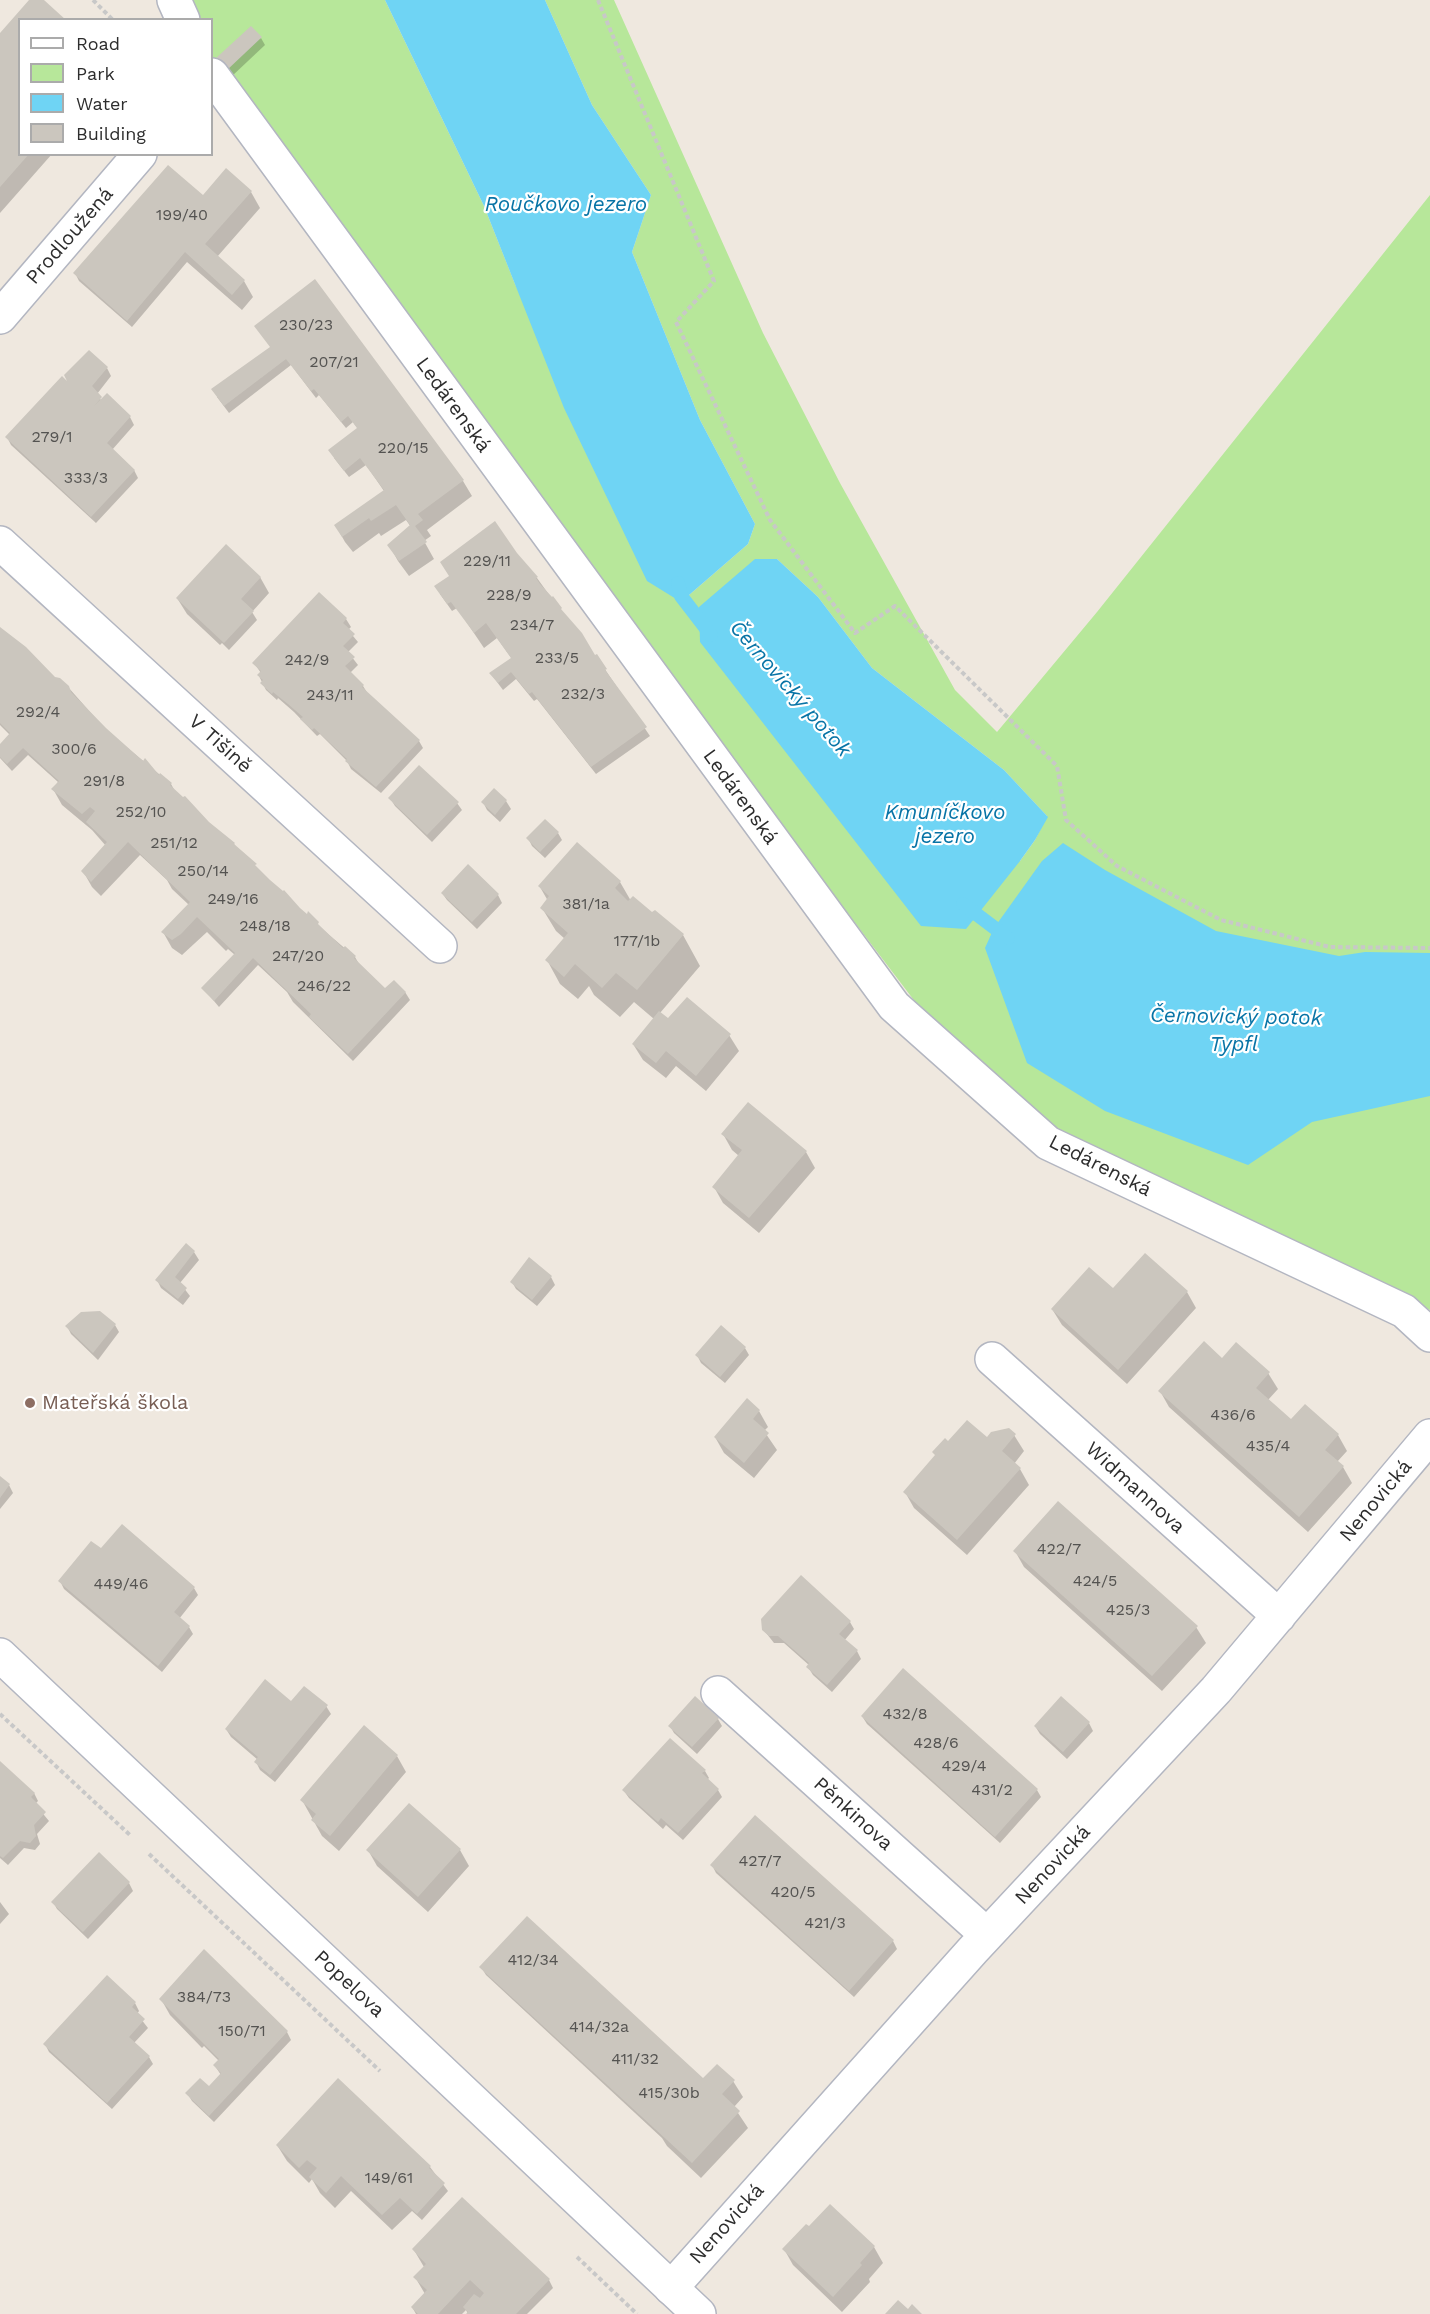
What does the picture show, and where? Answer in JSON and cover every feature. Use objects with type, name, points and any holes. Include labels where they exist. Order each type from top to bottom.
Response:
[{"type":"street","points":[[174,0],[182,18]]},
{"type":"street","name":"Ledárenská","points":[[213,76],[894,1006],[1048,1143],[1404,1311],[1430,1335]]},
{"type":"street","name":"Prodloužená","points":[[0,317],[138,156]]},
{"type":"street","name":"V Tišině","points":[[0,543],[440,946]]},
{"type":"street","name":"Widmannova","points":[[992,1359],[1279,1616]]},
{"type":"street","name":"Nenovická","points":[[671,2288],[987,1935],[1216,1690],[1430,1436]]},
{"type":"street","name":"Popelova","points":[[0,1654],[699,2314]]},
{"type":"street","name":"Pěnkinova","points":[[718,1693],[987,1935]]},
{"type":"path","points":[[93,0],[111,18]]},
{"type":"path","points":[[598,0],[714,281],[676,322],[770,520],[855,633],[895,606],[1057,766],[1066,820],[1117,866],[1221,920],[1330,947],[1430,948]]},
{"type":"path","points":[[0,1714],[138,1843]]},
{"type":"path","points":[[147,1851],[384,2075]]},
{"type":"path","points":[[576,2256],[637,2314]]},
{"type":"green space","points":[[187,0],[385,0],[484,206],[515,284],[681,602],[748,544],[755,524],[700,420],[632,252],[651,195],[592,105],[545,0],[614,0],[763,333],[840,483],[955,690],[997,732],[1097,612],[1430,195],[1430,1310],[1066,1138],[958,1058],[564,541],[213,58],[213,18],[195,18]],"holes":[[[755,559],[777,559],[818,597],[872,668],[1004,770],[1047,816],[1035,840],[1020,861]]]},
{"type":"water","name":"Roučkovo jezero","points":[[385,0],[545,0],[592,105],[651,195],[632,252],[700,420],[755,524],[748,544],[681,602],[647,581],[564,408],[484,206]]},
{"type":"water","name":"Kmuníčkovo jezero","points":[[755,559],[777,559],[818,597],[872,668],[1004,770],[1048,817],[1020,861],[966,929],[921,926],[700,642],[699,607]]},
{"type":"water","name":"Typfl","points":[[1063,843],[1105,870],[1216,931],[1339,956],[1365,952],[1430,953],[1430,1096],[1312,1122],[1248,1165],[1105,1111],[1027,1063],[985,948],[994,928],[1042,861]]},
{"type":"building","points":[[29,0],[44,0],[64,18],[18,18],[18,156],[27,156],[0,187],[0,33]]},
{"type":"building","points":[[251,26],[262,37],[226,71],[215,59]]},
{"type":"building","points":[[168,165],[203,195],[226,168],[252,191],[205,244],[245,280],[232,295],[185,252],[127,321],[73,273]]},
{"type":"building","points":[[315,279],[464,480],[418,514],[423,520],[415,526],[427,542],[399,561],[387,545],[410,525],[396,505],[371,521],[369,518],[342,537],[334,525],[384,490],[360,458],[344,471],[328,450],[357,428],[348,416],[341,422],[314,389],[311,391],[286,359],[224,406],[211,389],[270,347],[254,326]]},
{"type":"building","points":[[89,350],[108,367],[92,386],[102,397],[94,406],[107,393],[131,416],[107,443],[135,470],[91,517],[5,437],[62,376],[67,381],[64,375]]},
{"type":"building","points":[[495,521],[517,553],[538,577],[536,578],[540,584],[553,596],[582,633],[595,655],[597,654],[607,669],[605,670],[647,727],[591,767],[532,692],[529,694],[511,672],[498,683],[489,673],[511,658],[486,623],[474,633],[451,602],[447,604],[434,586],[449,576],[440,562]]},
{"type":"building","points":[[226,544],[261,577],[241,599],[254,611],[224,643],[176,598]]},
{"type":"building","points":[[319,592],[347,618],[343,623],[355,634],[343,646],[355,657],[345,666],[364,685],[362,687],[420,740],[376,787],[345,761],[347,759],[314,728],[312,730],[300,719],[303,717],[260,683],[263,680],[257,675],[261,671],[252,663]]},
{"type":"building","points":[[0,627],[26,647],[55,677],[60,678],[69,686],[71,692],[106,728],[143,761],[145,758],[159,775],[160,773],[172,783],[170,785],[235,843],[270,880],[284,890],[307,914],[308,911],[343,948],[345,946],[356,956],[354,958],[385,988],[394,980],[406,992],[348,1054],[309,1017],[311,1014],[253,958],[214,1001],[201,988],[235,953],[197,917],[172,940],[161,932],[190,902],[128,842],[91,882],[81,871],[107,842],[86,822],[95,811],[90,807],[82,814],[51,789],[59,781],[23,748],[7,764],[0,757],[0,744],[10,733],[0,723]]},
{"type":"building","points":[[419,765],[459,802],[427,835],[388,798]]},
{"type":"building","points":[[494,788],[507,800],[495,815],[481,802]]},
{"type":"building","points":[[545,819],[559,832],[540,852],[526,838]]},
{"type":"building","points":[[577,842],[621,881],[615,888],[628,901],[633,896],[652,912],[655,910],[684,934],[637,990],[616,973],[602,988],[575,964],[564,977],[545,960],[568,933],[540,908],[549,896],[538,886]]},
{"type":"building","points":[[468,864],[499,894],[472,922],[441,893]]},
{"type":"building","points":[[687,997],[731,1034],[696,1076],[666,1051],[656,1063],[632,1044],[659,1011],[668,1018]]},
{"type":"building","points":[[748,1102],[807,1151],[749,1218],[712,1187],[742,1150],[721,1134]]},
{"type":"building","points":[[186,1243],[195,1251],[175,1277],[187,1288],[178,1299],[155,1280]]},
{"type":"building","points":[[1145,1253],[1188,1291],[1118,1370],[1051,1309],[1089,1267],[1113,1288]]},
{"type":"building","points":[[529,1257],[552,1276],[532,1300],[510,1282]]},
{"type":"building","points":[[100,1311],[116,1324],[93,1353],[65,1326],[81,1312]]},
{"type":"building","points":[[721,1325],[746,1347],[720,1377],[695,1355]]},
{"type":"building","points":[[1204,1341],[1222,1358],[1236,1342],[1270,1372],[1256,1388],[1291,1419],[1305,1404],[1339,1434],[1325,1450],[1344,1466],[1299,1517],[1158,1391]]},
{"type":"building","points":[[747,1398],[760,1410],[753,1419],[769,1433],[744,1463],[714,1437]]},
{"type":"building","points":[[967,1420],[987,1437],[991,1432],[1009,1428],[1016,1434],[1002,1451],[1021,1468],[957,1540],[903,1492],[935,1455],[932,1452],[945,1438],[948,1441]]},
{"type":"building","points":[[0,1476],[10,1484],[0,1498]]},
{"type":"building","points":[[1058,1501],[1198,1626],[1152,1676],[1013,1551]]},
{"type":"building","points":[[122,1524],[195,1587],[174,1612],[190,1626],[158,1666],[58,1581],[91,1541],[101,1548]]},
{"type":"building","points":[[801,1575],[851,1621],[839,1634],[858,1650],[827,1685],[806,1667],[809,1663],[778,1636],[769,1636],[762,1630],[761,1619]]},
{"type":"building","points":[[903,1668],[1038,1789],[995,1837],[861,1716]]},
{"type":"building","points":[[265,1679],[291,1701],[304,1686],[328,1705],[270,1775],[254,1762],[258,1757],[225,1729]]},
{"type":"building","points":[[695,1696],[719,1718],[692,1747],[668,1726]]},
{"type":"building","points":[[1061,1696],[1090,1722],[1063,1752],[1034,1726]]},
{"type":"building","points":[[364,1725],[398,1755],[330,1836],[311,1820],[316,1814],[300,1800]]},
{"type":"building","points":[[670,1738],[706,1770],[702,1773],[719,1789],[678,1833],[661,1818],[658,1822],[622,1790]]},
{"type":"building","points":[[0,1761],[35,1793],[31,1797],[46,1812],[34,1825],[36,1836],[30,1843],[20,1841],[3,1858],[0,1856]]},
{"type":"building","points":[[409,1803],[461,1849],[418,1897],[366,1850]]},
{"type":"building","points":[[755,1815],[894,1940],[849,1991],[710,1865]]},
{"type":"building","points":[[99,1852],[130,1882],[83,1932],[51,1902]]},
{"type":"building","points":[[527,1916],[703,2078],[717,2064],[735,2080],[722,2094],[740,2111],[692,2163],[479,1967]]},
{"type":"building","points":[[204,1949],[288,2031],[209,2116],[185,2093],[200,2078],[209,2086],[221,2073],[213,2065],[219,2059],[159,1999]]},
{"type":"building","points":[[107,1975],[136,2002],[132,2007],[145,2019],[129,2037],[150,2056],[107,2103],[43,2044]]},
{"type":"building","points":[[338,2078],[431,2166],[429,2168],[445,2183],[417,2214],[400,2198],[382,2215],[341,2176],[326,2193],[309,2177],[317,2168],[307,2160],[299,2168],[276,2145]]},
{"type":"building","points":[[462,2197],[550,2279],[516,2314],[466,2314],[468,2312],[463,2307],[474,2294],[480,2298],[484,2293],[470,2280],[438,2314],[418,2314],[411,2307],[427,2290],[413,2277],[426,2264],[412,2249]]},
{"type":"building","points":[[830,2204],[875,2246],[860,2263],[862,2265],[833,2297],[782,2249],[806,2224],[809,2226]]},
{"type":"building","points":[[898,2300],[908,2309],[912,2304],[922,2314],[885,2314]]},
{"type":"waterway","name":"Černovický potok","points":[[678,583],[681,596],[711,635]]},
{"type":"waterway","name":"Černovický potok","points":[[963,904],[1008,938]]},
{"type":"place","name":"Mateřská škola","points":[[30,1403]]}]
